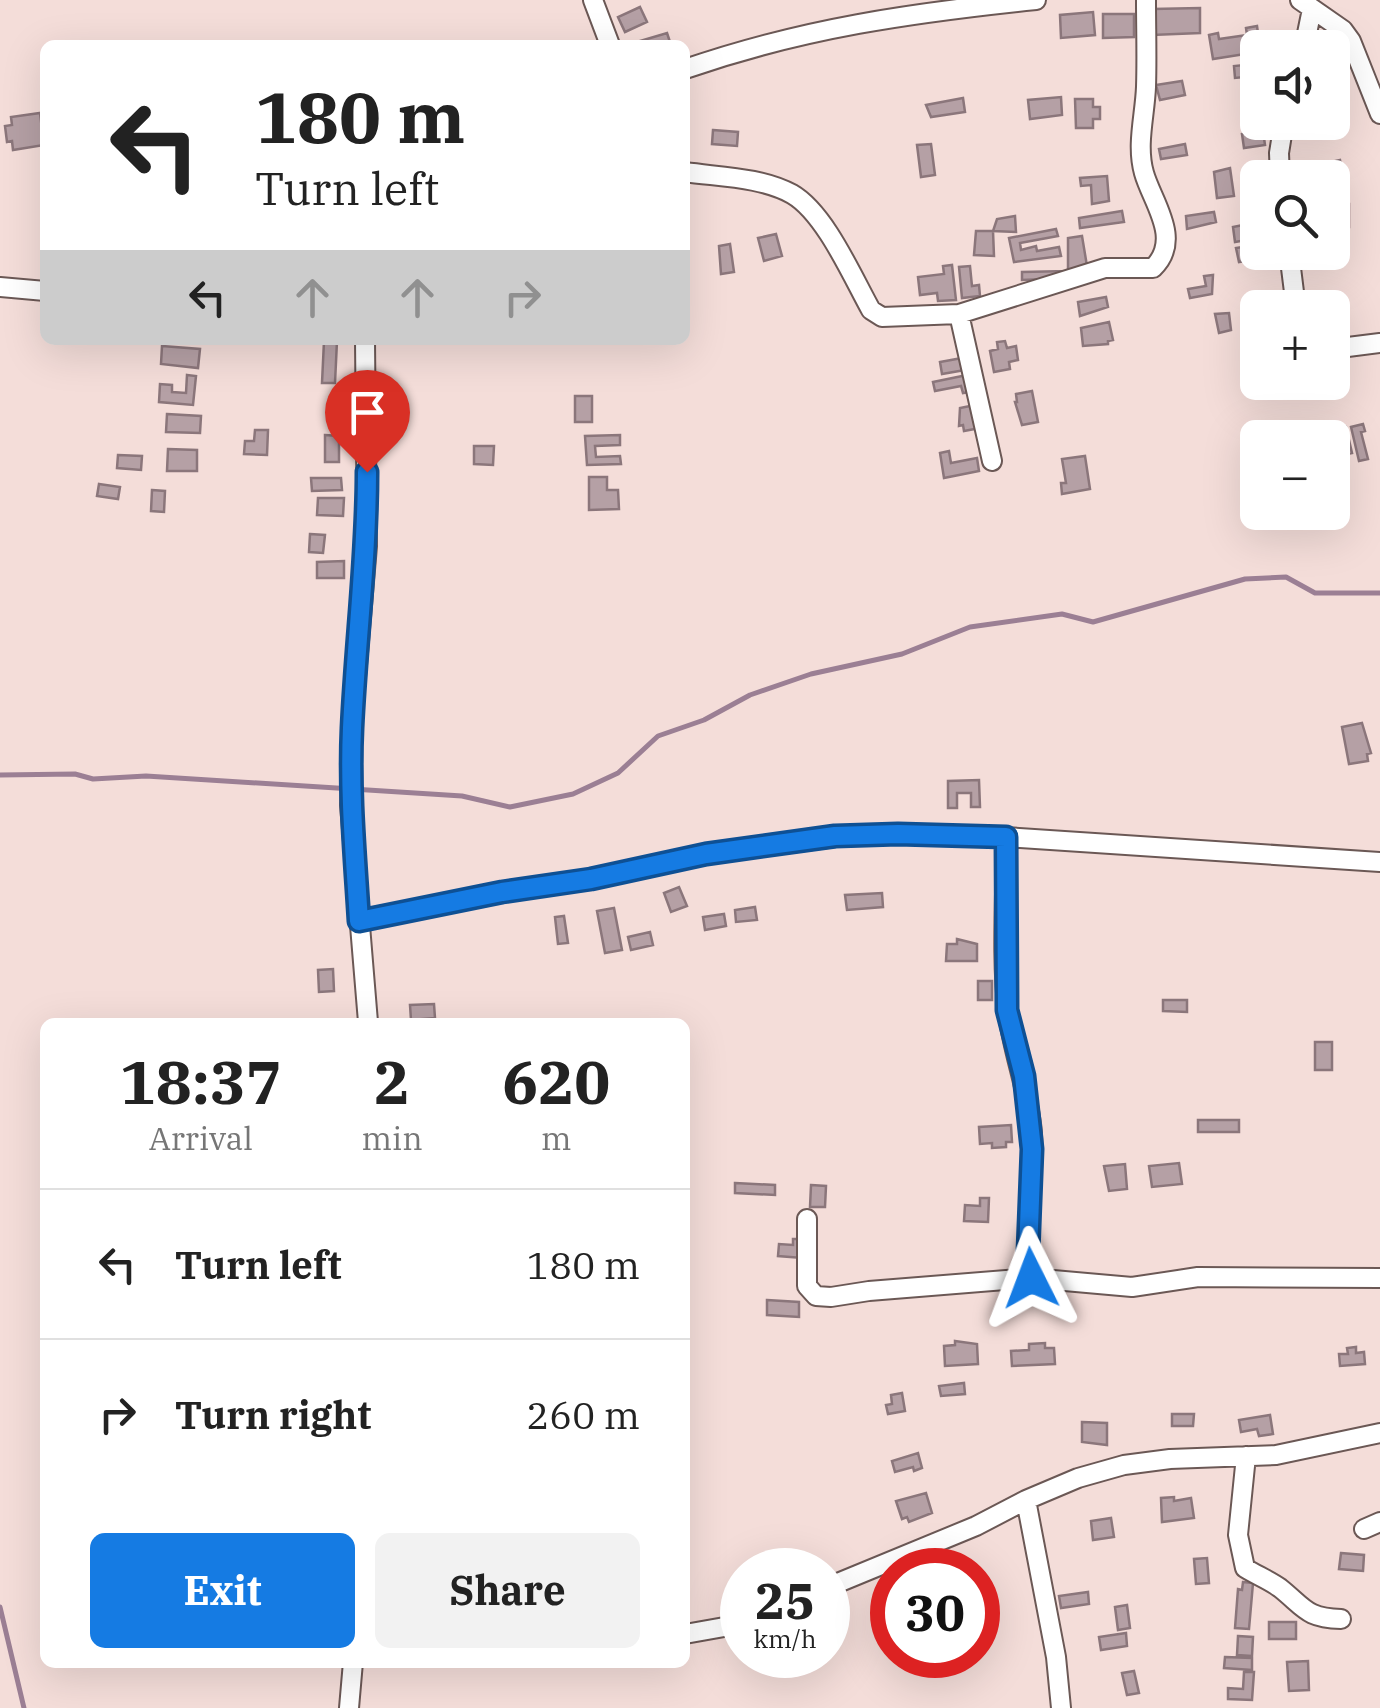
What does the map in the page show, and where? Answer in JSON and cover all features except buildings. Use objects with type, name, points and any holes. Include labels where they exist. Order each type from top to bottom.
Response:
[{"type":"street","points":[[593,0],[608,40]]},
{"type":"street","points":[[690,67],[843,24],[1036,0]]},
{"type":"street","points":[[690,173],[762,183],[790,193],[806,204],[871,310],[882,316],[959,314],[1105,268],[1153,268],[1162,260],[1164,214],[1144,172],[1142,151],[1146,0]]},
{"type":"street","points":[[1305,30],[1306,5]]},
{"type":"street","points":[[1306,5],[1343,30],[1351,41],[1380,114]]},
{"type":"street","points":[[0,286],[40,290]]},
{"type":"street","points":[[959,314],[992,461]]},
{"type":"street","points":[[1350,347],[1380,343]]},
{"type":"street","points":[[365,345],[367,546],[350,780],[352,855],[368,1018]]},
{"type":"street","points":[[359,921],[706,854],[835,836],[1006,837],[1380,862]]},
{"type":"street","points":[[1006,837],[1007,1010],[1024,1076],[1034,1171],[1028,1252],[1031,1278]]},
{"type":"street","points":[[808,1218],[806,1274],[808,1286],[816,1296],[1031,1278],[1132,1287],[1198,1276],[1380,1278]]},
{"type":"street","points":[[850,1578],[976,1526],[1078,1478],[1124,1465],[1170,1458],[1306,1450],[1380,1433]]},
{"type":"street","points":[[1246,1456],[1238,1536],[1244,1568],[1280,1588],[1306,1613],[1341,1619]]},
{"type":"street","points":[[1026,1500],[1056,1657],[1061,1708]]},
{"type":"street","points":[[690,1634],[720,1627]]},
{"type":"street","points":[[349,1708],[352,1668]]},
{"type":"waterway","points":[[0,775],[75,774],[93,779],[146,776],[462,796],[510,807],[573,794],[618,773],[658,736],[704,720],[750,695],[811,674],[902,654],[970,627],[1062,614],[1093,622],[1245,579],[1286,577],[1315,593],[1380,593]]},
{"type":"waterway","points":[[0,1607],[24,1708]]},
{"type":"route","points":[[367,472],[367,546],[350,780],[359,921],[706,854],[835,836],[1006,837],[1007,1010],[1024,1076],[1034,1171],[1028,1252],[1031,1278]]}]
